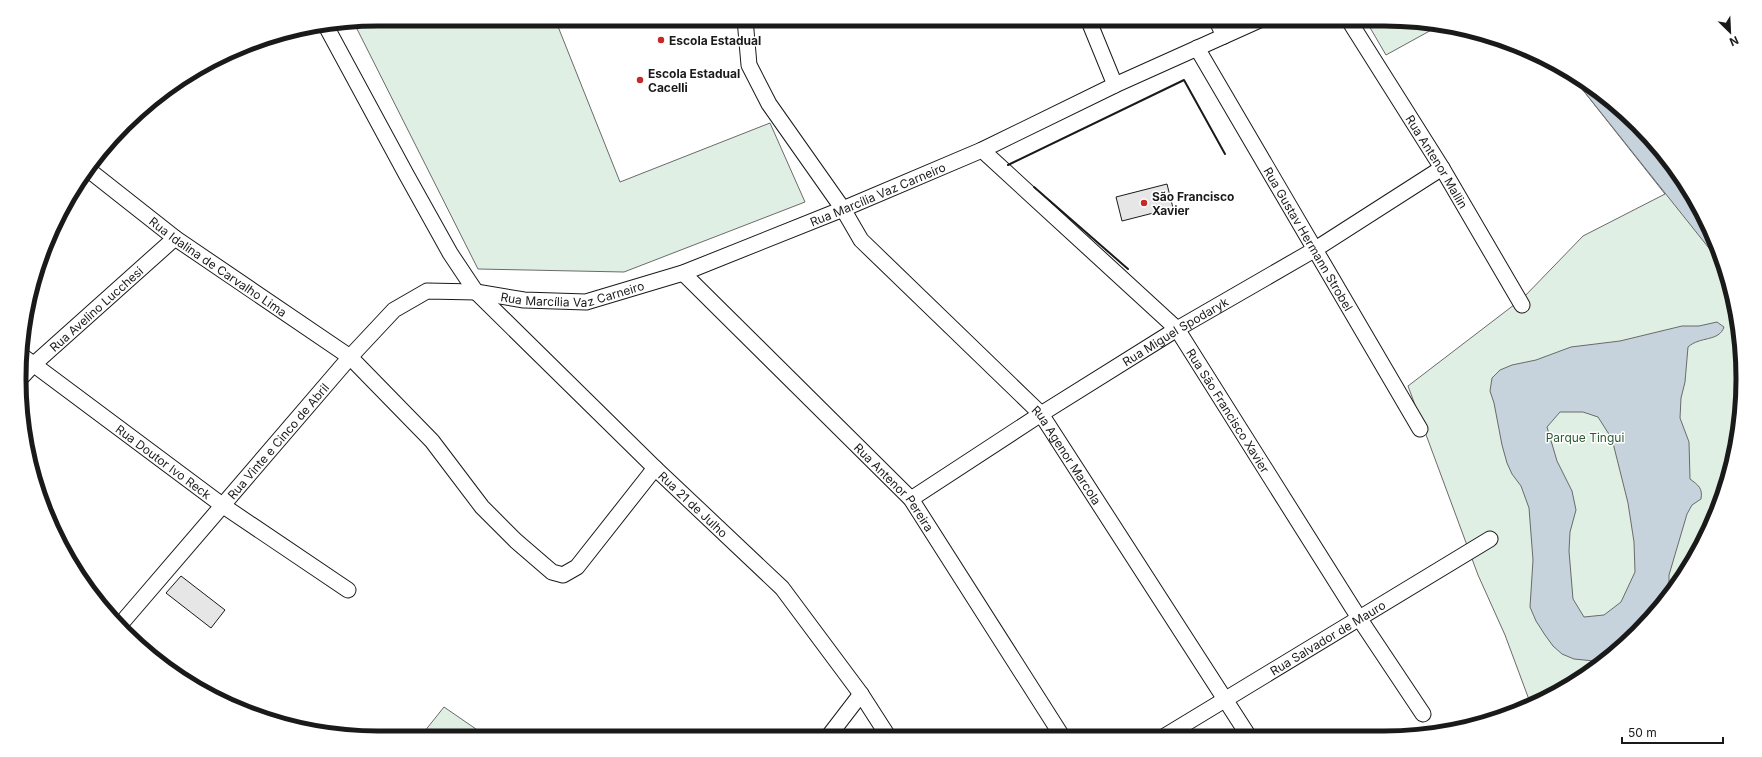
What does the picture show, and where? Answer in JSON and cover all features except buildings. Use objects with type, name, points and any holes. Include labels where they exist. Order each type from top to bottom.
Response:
[{"type":"street","name":"Rua Agenor Marcola","points":[[746,26],[749,65],[769,104],[843,209],[861,240],[1041,414],[1245,731]]},
{"type":"street","points":[[1091,26],[1115,85]]},
{"type":"street","points":[[1219,26],[1224,36]]},
{"type":"street","name":"Rua Marcília Vaz Carneiro","points":[[457,290],[524,300],[586,302],[683,273],[843,209],[982,150],[1115,85],[1246,26]]},
{"type":"street","name":"Rua Antenor Mallin","points":[[1352,26],[1442,168],[1522,305]]},
{"type":"street","points":[[328,30],[450,253],[476,292]]},
{"type":"street","name":"Rua Gustav Hermann Strobel","points":[[1197,48],[1420,429]]},
{"type":"street","name":"Rua São Francisco Xavier","points":[[982,150],[1177,329],[1359,618],[1423,714]]},
{"type":"street","name":"Rua Miguel Spodaryk","points":[[911,499],[1041,414],[1177,329],[1314,250],[1442,168]]},
{"type":"street","name":"Rua Idalina de Carvalho Lima","points":[[92,173],[176,238],[350,357],[432,441],[482,507],[516,541],[552,572],[563,575],[577,567],[655,468]]},
{"type":"street","name":"Rua Avelino Lucchesi","points":[[27,360],[176,238]]},
{"type":"street","name":"Rua Antenor Pereira","points":[[683,273],[911,499],[1059,731]]},
{"type":"street","name":"Rua Vinte e Cinco de Abril","points":[[123,621],[350,357],[394,310],[427,291],[457,290]]},
{"type":"street","name":"Rua 21 de Julho","points":[[476,292],[655,468],[782,588],[861,694],[885,731]]},
{"type":"street","name":"Rua Doutor Ivo Reck","points":[[27,360],[222,505],[348,590]]},
{"type":"street","name":"Rua Salvador de Mauro","points":[[1174,731],[1490,539]]},
{"type":"street","points":[[833,731],[861,694]]},
{"type":"green space","points":[[558,26],[620,182],[770,123],[805,202],[624,272],[478,269],[356,27]]},
{"type":"green space","points":[[1369,26],[1432,29],[1386,55]]},
{"type":"green space","name":"Parque Tingui","points":[[1579,85],[1616,113],[1649,146],[1677,183],[1700,223],[1717,265],[1729,310],[1735,355],[1735,402],[1729,447],[1717,492],[1700,534],[1677,574],[1649,611],[1616,644],[1579,672],[1560,684],[1529,699],[1505,635],[1478,575],[1408,386],[1523,298],[1583,236],[1665,194]]},
{"type":"green space","points":[[444,707],[479,731],[425,731]]},
{"type":"shaded area","points":[[1579,85],[1616,113],[1633,129],[1672,177],[1689,202],[1712,252]]},
{"type":"shaded area","points":[[1717,322],[1724,327],[1722,332],[1718,335],[1698,341],[1688,347],[1685,382],[1681,398],[1680,418],[1689,442],[1690,479],[1701,489],[1701,499],[1692,505],[1687,514],[1669,575],[1669,585],[1649,611],[1616,644],[1594,661],[1574,659],[1562,654],[1553,646],[1536,621],[1530,607],[1533,560],[1529,508],[1521,486],[1512,474],[1507,463],[1490,391],[1492,378],[1500,370],[1512,365],[1536,360],[1571,347],[1620,341],[1682,326],[1699,326]],"holes":[[[1560,412],[1583,412],[1598,417],[1612,439],[1628,503],[1634,542],[1635,572],[1621,602],[1604,615],[1584,617],[1573,599],[1569,551],[1570,532],[1576,510],[1572,491],[1557,461],[1547,427]]]},
{"type":"wall","points":[[1008,165],[1184,80],[1225,154]]},
{"type":"wall","points":[[1034,187],[1128,269]]},
{"type":"place","name":"Escola Estadual","points":[[661,40]]},
{"type":"place","name":"Escola Estadual Cacelli","points":[[640,80]]},
{"type":"place","name":"São Francisco Xavier","points":[[1144,203]]}]
